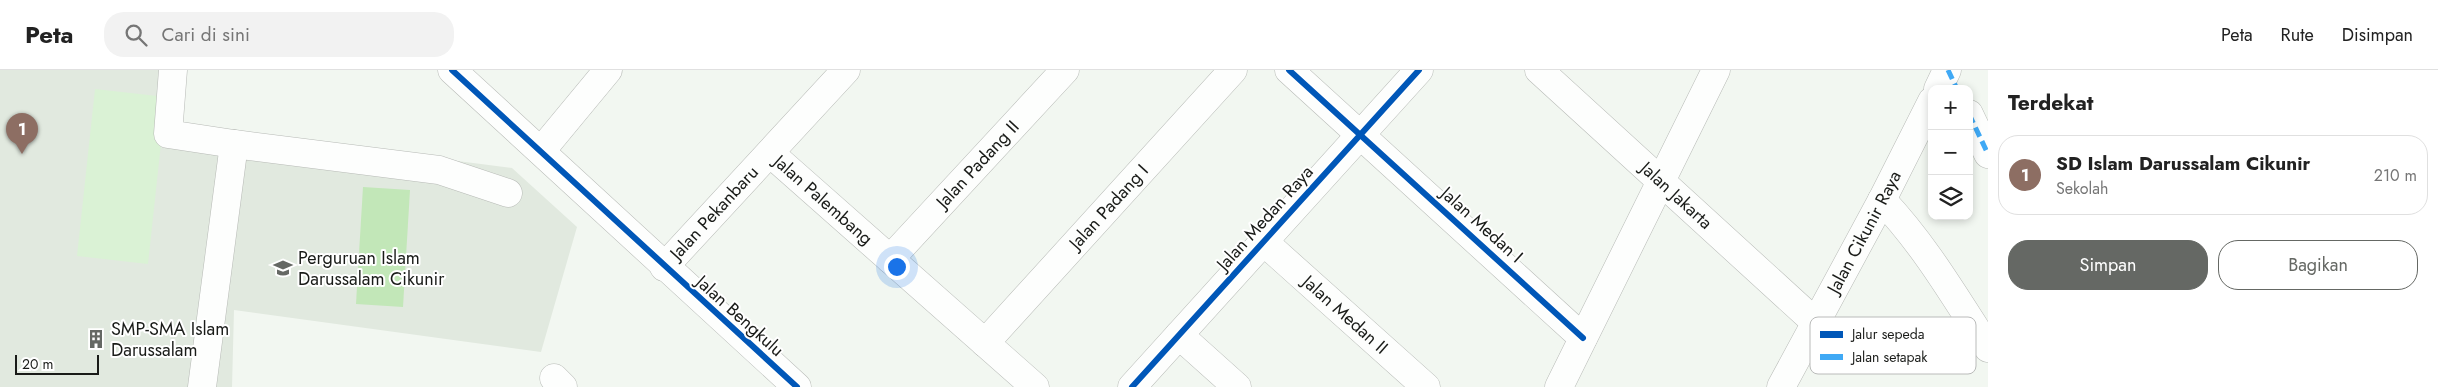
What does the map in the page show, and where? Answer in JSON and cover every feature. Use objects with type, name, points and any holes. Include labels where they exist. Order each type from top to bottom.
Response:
[{"type":"street","points":[[173,70],[168,134],[439,170],[508,193]]},
{"type":"street","name":"Jalan Bengkulu","points":[[452,70],[797,387]]},
{"type":"street","points":[[541,151],[608,70]]},
{"type":"street","name":"Jalan Pekanbaru","points":[[664,266],[846,70]]},
{"type":"street","name":"Jalan Padang II","points":[[890,259],[1065,70]]},
{"type":"street","name":"Jalan Padang I","points":[[985,343],[1232,70]]},
{"type":"street","name":"Jalan Medan I","points":[[1289,70],[1583,338]]},
{"type":"street","name":"Jalan Medan Raya","points":[[1132,387],[1419,70]]},
{"type":"street","name":"Jalan Jakarta","points":[[1539,70],[1660,183],[1810,318]]},
{"type":"street","points":[[1559,387],[1716,70]]},
{"type":"street","points":[[1940,85],[1948,70]]},
{"type":"street","points":[[1948,70],[1955,85]]},
{"type":"street","name":"Jalan Cikunir Raya","points":[[1817,317],[1882,200],[1928,109]]},
{"type":"street","points":[[1973,122],[1988,154]]},
{"type":"street","points":[[202,387],[234,144]]},
{"type":"street","name":"Jalan Palembang","points":[[770,153],[1035,387]]},
{"type":"street","points":[[1882,200],[1903,222],[1968,317]]},
{"type":"street","name":"Jalan Medan II","points":[[1264,242],[1426,387]]},
{"type":"street","points":[[1976,329],[1988,348]]},
{"type":"street","name":"Jalan Cikunir Raya","points":[[1781,387],[1810,330]]},
{"type":"street","points":[[1179,335],[1237,387]]},
{"type":"shaded area","name":"Perguruan Islam Darussalam Cikunir","points":[[0,70],[176,70],[171,124],[512,168],[577,227],[541,352],[234,310],[232,387],[0,387]]},
{"type":"shaded area","points":[[95,89],[166,97],[148,264],[77,256]]},
{"type":"shaded area","points":[[363,187],[410,190],[403,307],[356,304]]},
{"type":"marked path","points":[[1948,70],[1955,85]]},
{"type":"marked path","points":[[1973,122],[1988,154]]},
{"type":"cycle path","points":[[452,70],[797,387]]},
{"type":"cycle path","points":[[1289,70],[1583,338]]},
{"type":"cycle path","points":[[1132,387],[1419,70]]},
{"type":"place","name":"SD Islam Darussalam Cikunir","points":[[22,154]]},
{"type":"place","name":"Perguruan Islam Darussalam Cikunir","points":[[283,268]]},
{"type":"place","name":"SMP-SMA Islam Darussalam","points":[[96,339]]}]
